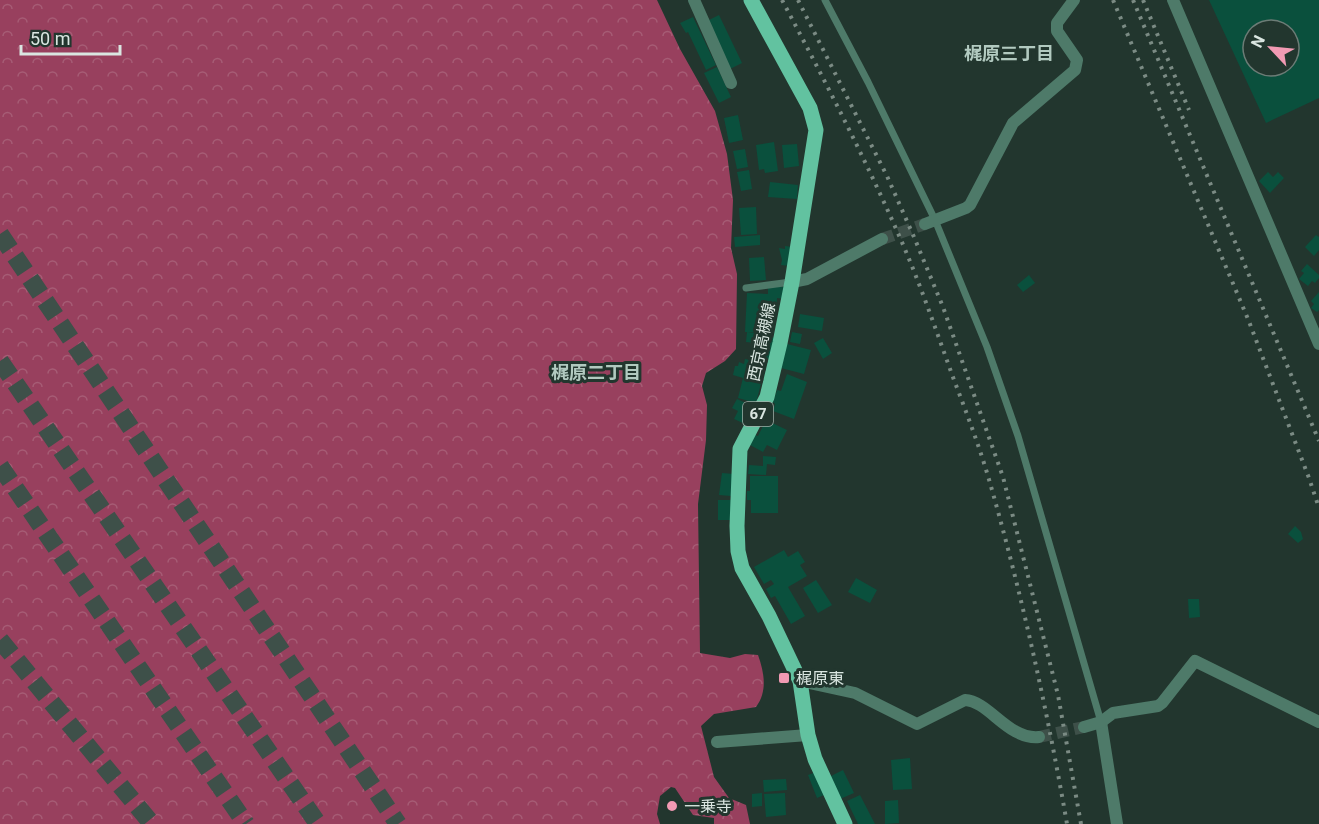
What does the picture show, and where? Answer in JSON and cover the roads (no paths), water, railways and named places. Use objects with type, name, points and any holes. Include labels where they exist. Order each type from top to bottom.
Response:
[{"type":"main road","name":"西京高槻線","points":[[751,0],[806,100],[816,130],[792,282],[767,396],[740,449],[736,526],[738,551],[742,568],[800,681],[808,735],[815,759],[844,824]]},
{"type":"street","points":[[694,0],[731,83]]},
{"type":"street","points":[[930,222],[970,205],[1013,123],[1075,70],[1077,60],[1057,31],[1057,24],[1074,0]]},
{"type":"street","points":[[1173,0],[1319,344]]},
{"type":"street","points":[[792,282],[807,279],[882,239]]},
{"type":"street","points":[[1084,727],[1101,722],[1113,713],[1158,706],[1195,662],[1319,722]]},
{"type":"street","points":[[800,681],[855,693],[917,724],[965,700],[971,700],[994,718],[1022,734],[1039,737]]},
{"type":"street","points":[[1101,722],[1118,824]]},
{"type":"street","points":[[717,742],[808,735]]},
{"type":"lane","points":[[825,0],[868,82],[987,347],[1018,436],[1101,722]]},
{"type":"lane","points":[[746,288],[792,282]]},
{"type":"tunnel","points":[[882,239],[925,224]]},
{"type":"tunnel","points":[[0,234],[398,824]]},
{"type":"tunnel","points":[[0,361],[318,824]]},
{"type":"tunnel","points":[[0,466],[246,824]]},
{"type":"tunnel","points":[[0,640],[152,824]]},
{"type":"tunnel","points":[[1039,737],[1084,727]]},
{"type":"railway","points":[[782,0],[844,119],[901,240],[978,444],[1002,525],[1023,610],[1067,824]]},
{"type":"railway","points":[[798,0],[887,176],[914,237],[943,307],[1003,477],[1058,695],[1081,824]]},
{"type":"railway","points":[[1113,0],[1248,319],[1319,508]]},
{"type":"railway","points":[[1133,0],[1319,441]]},
{"type":"railway","points":[[1143,0],[1189,110]]},
{"type":"place","name":"梶原東","points":[[784,678]]},
{"type":"place","name":"一乗寺","points":[[672,806]]},
{"type":"district","name":"梶原三丁目","points":[[1009,54]]},
{"type":"district","name":"梶原二丁目","points":[[596,373]]}]
